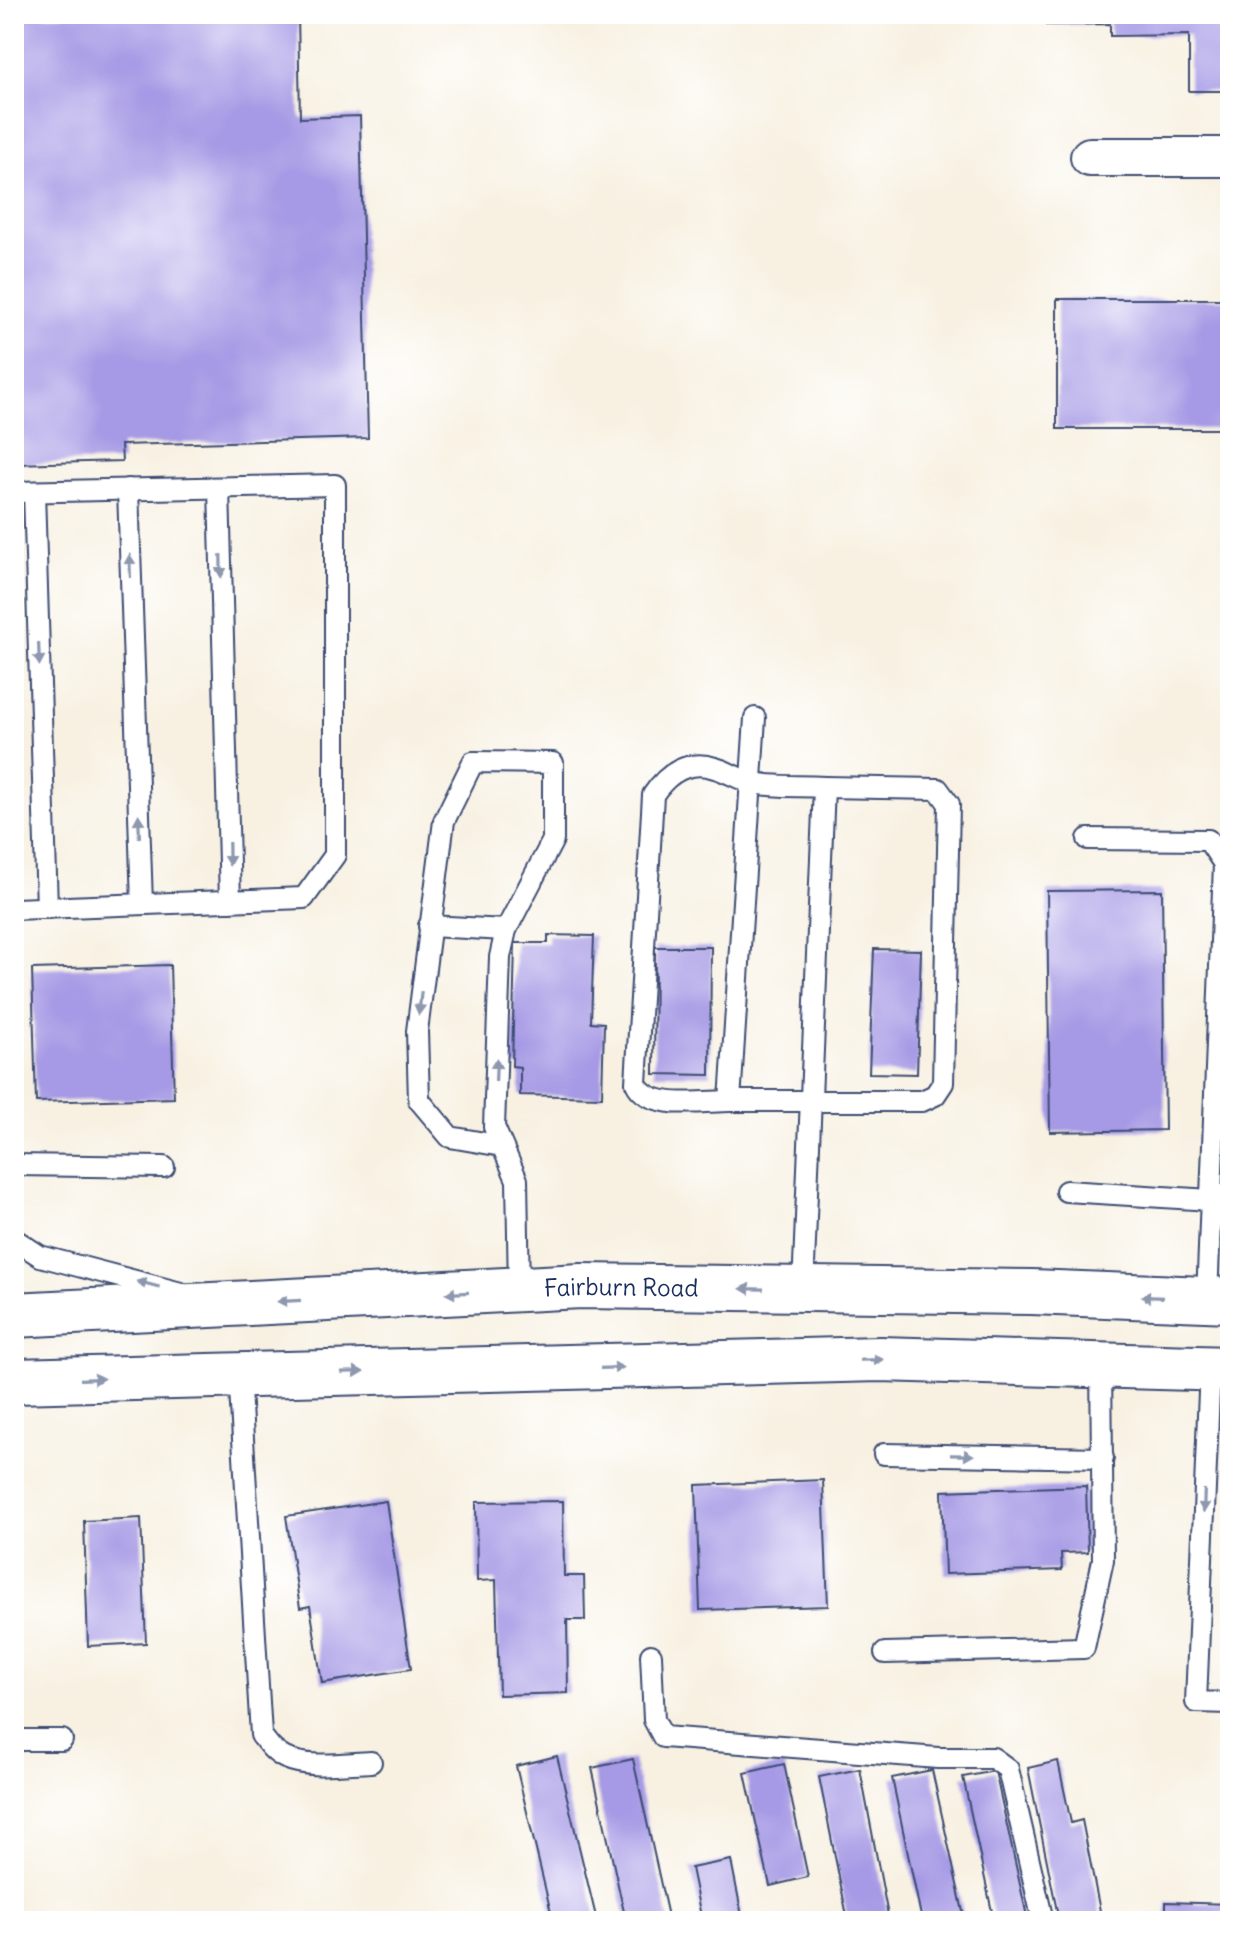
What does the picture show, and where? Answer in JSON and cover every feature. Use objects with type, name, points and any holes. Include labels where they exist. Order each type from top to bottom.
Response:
[{"type":"main road","name":"Fairburn Road","points":[[14,1315],[581,1286],[1032,1292],[1219,1299]]},
{"type":"main road","points":[[14,1381],[239,1373],[584,1369],[880,1359],[1220,1368]]},
{"type":"street","points":[[1090,157],[1230,157]]},
{"type":"lane","points":[[14,909],[47,908],[304,898],[335,855],[335,485],[24,492],[47,908]]},
{"type":"lane","points":[[219,488],[230,901]]},
{"type":"lane","points":[[128,489],[142,904]]},
{"type":"lane","points":[[730,1101],[755,718]]},
{"type":"lane","points":[[502,1146],[450,1137],[419,1100],[417,1031],[429,926],[444,821],[473,762],[553,763],[553,840],[506,930],[500,957],[494,1127],[517,1180],[519,1290]]},
{"type":"lane","points":[[695,765],[712,766],[751,782],[824,787],[938,789],[949,804],[943,1083],[935,1095],[922,1101],[656,1101],[640,1092],[636,1083],[653,795],[664,778],[679,769],[695,765]]},
{"type":"lane","points":[[803,1289],[824,787]]},
{"type":"lane","points":[[1088,839],[1208,840],[1224,864],[1219,1299]]},
{"type":"lane","points":[[429,926],[506,930]]},
{"type":"lane","points":[[14,1165],[164,1167]]},
{"type":"lane","points":[[1066,1191],[1220,1196]]},
{"type":"lane","points":[[14,1239],[40,1256],[224,1305]]},
{"type":"lane","points":[[885,1653],[1084,1648],[1103,1560],[1101,1364]]},
{"type":"lane","points":[[1220,1368],[1196,1702],[1230,1703]]},
{"type":"lane","points":[[239,1373],[261,1735],[272,1750],[285,1758],[313,1763],[371,1762]]},
{"type":"lane","points":[[884,1454],[1103,1458]]},
{"type":"lane","points":[[651,1655],[654,1720],[663,1737],[938,1758],[993,1758],[1008,1769],[1043,1921]]},
{"type":"lane","points":[[14,1740],[62,1740]]},
{"type":"building","points":[[298,14],[300,118],[360,116],[368,438],[121,445],[122,461],[14,464],[14,16]]},
{"type":"building","points":[[1046,14],[1230,14],[1230,91],[1189,91],[1189,35],[1110,36],[1110,24],[1046,25]]},
{"type":"building","points":[[1057,299],[1228,299],[1228,429],[1057,429]]},
{"type":"building","points":[[1162,890],[1165,1130],[1050,1132],[1047,891]]},
{"type":"building","points":[[548,935],[594,936],[591,1022],[604,1023],[602,1097],[520,1095],[520,1067],[512,1066],[515,943],[548,943]]},
{"type":"building","points":[[655,947],[711,947],[710,1075],[654,1074]]},
{"type":"building","points":[[874,949],[921,950],[917,1074],[869,1073]]},
{"type":"building","points":[[170,965],[174,1098],[36,1102],[32,969]]},
{"type":"building","points":[[823,1480],[828,1606],[700,1610],[696,1485]]},
{"type":"building","points":[[1086,1486],[1088,1552],[1061,1553],[1062,1570],[945,1574],[942,1491]]},
{"type":"building","points":[[386,1501],[411,1669],[322,1683],[310,1606],[300,1608],[286,1516]]},
{"type":"building","points":[[563,1501],[564,1576],[584,1576],[585,1620],[567,1620],[568,1693],[499,1695],[496,1580],[477,1581],[476,1502]]},
{"type":"building","points":[[141,1518],[146,1643],[88,1646],[84,1521]]},
{"type":"building","points":[[557,1756],[597,1921],[553,1921],[516,1766]]},
{"type":"building","points":[[633,1759],[669,1921],[626,1921],[592,1768]]},
{"type":"building","points":[[1058,1761],[1071,1823],[1082,1820],[1102,1921],[1059,1921],[1028,1768]]},
{"type":"building","points":[[784,1764],[808,1877],[770,1886],[745,1773]]},
{"type":"building","points":[[860,1769],[889,1921],[848,1921],[819,1777]]},
{"type":"building","points":[[932,1770],[965,1921],[922,1921],[892,1778]]},
{"type":"building","points":[[995,1771],[1028,1921],[994,1921],[963,1777]]},
{"type":"building","points":[[731,1860],[743,1921],[702,1921],[691,1868]]},
{"type":"building","points":[[1166,1902],[1230,1904],[1230,1921],[1166,1921]]}]
